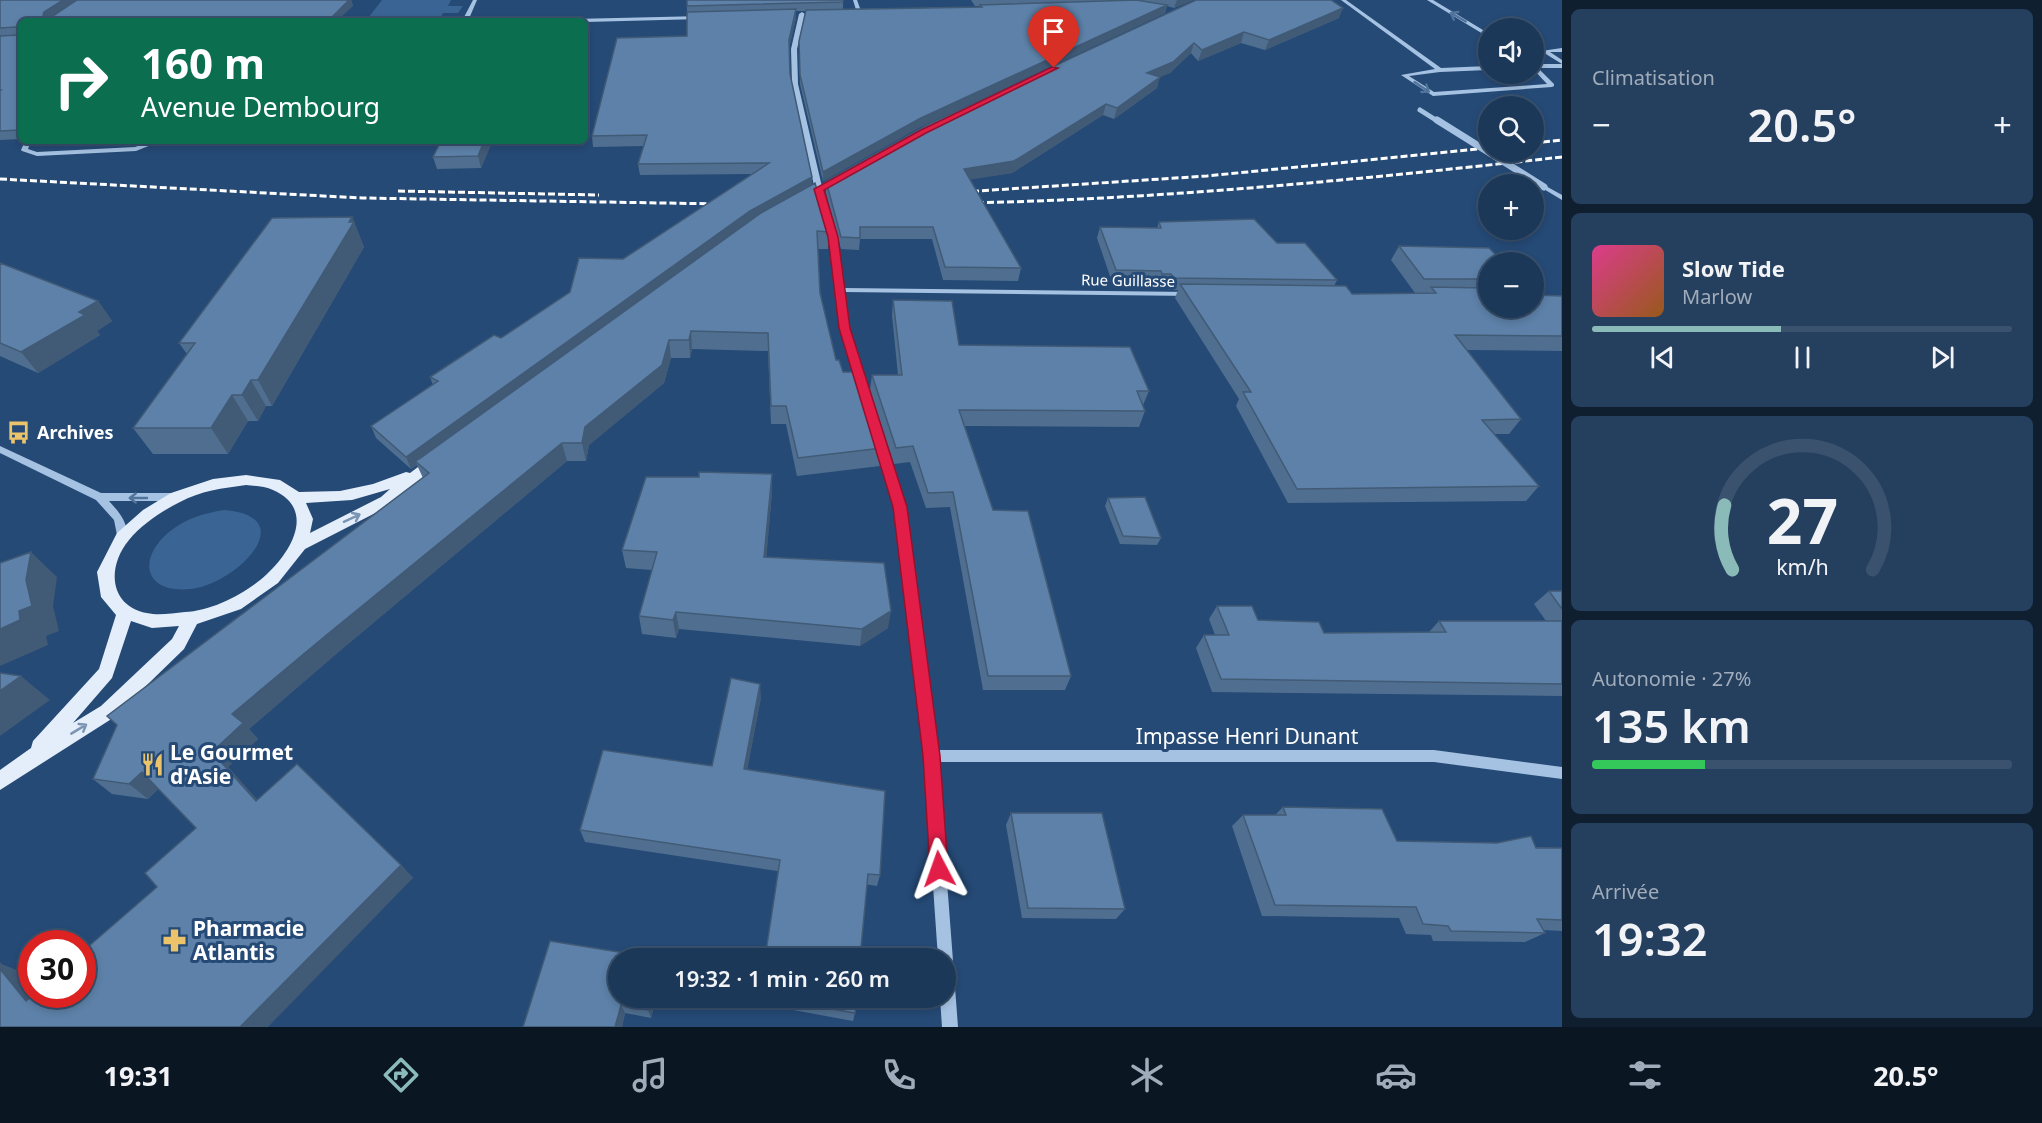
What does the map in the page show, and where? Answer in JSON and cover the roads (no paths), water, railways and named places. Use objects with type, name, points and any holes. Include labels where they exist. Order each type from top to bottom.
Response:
[{"type":"main road","points":[[793,204],[857,168]]},
{"type":"main road","points":[[420,471],[380,489],[358,495],[332,498],[296,497],[275,484],[246,480],[213,484],[176,497],[148,514],[122,537],[105,572],[109,597],[125,612],[152,621],[191,619],[235,604],[272,579],[300,544],[386,501],[448,450]]},
{"type":"main road","points":[[296,497],[305,519],[300,544]]},
{"type":"main road","points":[[29,760],[106,673],[125,612]]},
{"type":"main road","points":[[0,781],[29,760],[107,712],[178,644],[191,619]]},
{"type":"street","points":[[467,18],[476,0]]},
{"type":"street","points":[[855,0],[860,13]]},
{"type":"street","points":[[1429,0],[1478,29]]},
{"type":"street","points":[[1344,2],[1440,70]]},
{"type":"street","points":[[849,13],[871,12]]},
{"type":"street","points":[[802,14],[794,49],[795,84],[819,189],[833,237],[844,328],[865,395]]},
{"type":"street","points":[[790,15],[814,14]]},
{"type":"street","points":[[588,21],[708,17]]},
{"type":"street","points":[[1562,50],[1544,51],[1562,64]]},
{"type":"street","points":[[1544,65],[1562,64]]},
{"type":"street","points":[[1478,68],[1404,75],[1433,94],[1552,85],[1544,77]]},
{"type":"street","points":[[1420,110],[1562,198]]},
{"type":"street","points":[[27,144],[24,150],[37,154],[136,149],[150,144]]},
{"type":"street","name":"Rue Guillasse","points":[[839,290],[1205,295]]},
{"type":"street","points":[[875,429],[900,507],[931,756],[950,1027]]},
{"type":"street","points":[[0,449],[100,497],[119,519],[122,537]]},
{"type":"street","points":[[100,497],[176,497]]},
{"type":"street","name":"Impasse Henri Dunant","points":[[931,756],[1434,756],[1562,772]]},
{"type":"railway","points":[[1544,142],[1562,140]]},
{"type":"railway","points":[[962,192],[1207,176],[1478,149]]},
{"type":"railway","points":[[967,203],[1042,201],[1265,187],[1562,157]]},
{"type":"railway","points":[[0,179],[362,198],[724,204]]},
{"type":"railway","points":[[398,191],[599,195]]},
{"type":"place","name":"Archives","points":[[19,432]]},
{"type":"place","name":"Le Gourmet d'Asie","points":[[152,764]]},
{"type":"place","name":"Pharmacie Atlantis","points":[[175,940]]}]
